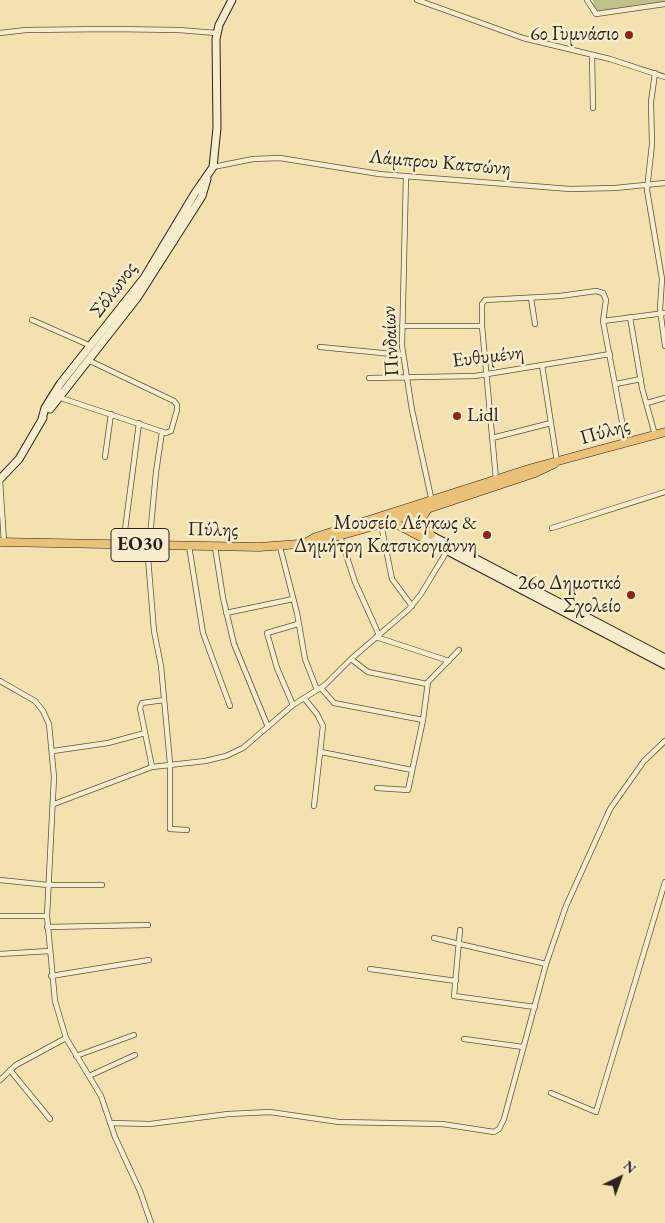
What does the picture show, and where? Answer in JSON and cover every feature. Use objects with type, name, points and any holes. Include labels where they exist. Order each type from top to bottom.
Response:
[{"type":"main road","name":"Πύλης","points":[[305,543],[316,537],[431,505],[544,470],[556,463],[665,432]]},
{"type":"main road","points":[[431,505],[422,514],[421,520],[431,535]]},
{"type":"main road","name":"Πύλης","points":[[2,542],[280,547],[318,542],[340,536],[383,524],[410,511]]},
{"type":"main road","points":[[383,524],[398,525],[419,536]]},
{"type":"street","name":"Σόλωνος","points":[[42,420],[45,408],[60,384],[144,278],[195,193],[213,168],[217,128],[216,33],[232,0]]},
{"type":"street","points":[[417,0],[523,38],[592,55],[665,77]]},
{"type":"street","points":[[587,0],[594,14],[665,4]]},
{"type":"street","points":[[0,33],[26,30],[110,29],[178,30],[216,33]]},
{"type":"street","points":[[592,55],[593,108]]},
{"type":"street","points":[[655,74],[650,102],[652,144],[646,185],[662,279],[665,346]]},
{"type":"street","name":"Λάμπρου Κατσώνη","points":[[213,168],[253,159],[285,158],[379,174],[570,189],[665,183]]},
{"type":"street","name":"Πινδαίων","points":[[406,176],[403,355],[431,505]]},
{"type":"street","name":"Σόλωνος","points":[[0,479],[19,459],[58,397],[149,281],[202,196],[208,177]]},
{"type":"street","points":[[497,483],[482,326],[484,301],[602,292],[606,298],[603,321],[626,443]]},
{"type":"street","points":[[531,298],[535,324]]},
{"type":"street","points":[[603,321],[663,314]]},
{"type":"street","points":[[630,317],[641,379],[654,435]]},
{"type":"street","points":[[32,320],[91,346]]},
{"type":"street","points":[[402,326],[482,326]]},
{"type":"street","points":[[320,347],[403,355]]},
{"type":"street","name":"Ευθυμένη","points":[[369,378],[487,375],[610,354]]},
{"type":"street","points":[[58,397],[170,433],[177,410],[177,405],[174,402],[88,360]]},
{"type":"street","points":[[542,365],[556,463]]},
{"type":"street","points":[[616,384],[641,379]]},
{"type":"street","points":[[647,403],[665,398]]},
{"type":"street","points":[[105,457],[112,414]]},
{"type":"street","points":[[123,545],[139,423]]},
{"type":"street","points":[[492,438],[551,423]]},
{"type":"street","points":[[138,431],[147,426]]},
{"type":"street","points":[[162,432],[148,545],[154,631],[161,666],[170,763],[170,829],[186,830]]},
{"type":"street","points":[[0,479],[2,542]]},
{"type":"street","points":[[552,528],[665,492]]},
{"type":"street","points":[[410,511],[419,527],[431,535],[665,658]]},
{"type":"street","points":[[410,511],[411,527],[419,536],[665,665]]},
{"type":"street","points":[[383,524],[393,581],[412,606]]},
{"type":"street","points":[[340,536],[354,582],[377,636],[450,661]]},
{"type":"street","points":[[189,546],[203,633],[230,706]]},
{"type":"street","points":[[215,547],[226,613],[234,644],[268,727]]},
{"type":"street","points":[[280,547],[305,659],[319,689],[329,699],[341,706],[423,720]]},
{"type":"street","points":[[54,804],[152,767],[170,763],[196,763],[226,756],[245,746],[304,698],[319,689],[412,606],[447,551]]},
{"type":"street","points":[[226,613],[293,599]]},
{"type":"street","points":[[294,706],[277,668],[267,633],[298,624]]},
{"type":"street","points":[[377,788],[408,790],[423,720],[427,684],[459,650]]},
{"type":"street","points":[[351,659],[369,672],[427,684]]},
{"type":"street","points":[[0,681],[26,695],[43,710],[51,730],[54,804],[47,927],[51,976],[57,1013],[66,1038],[102,1096],[110,1122],[151,1223]]},
{"type":"street","points":[[304,698],[322,722],[321,752],[314,806]]},
{"type":"street","points":[[152,767],[141,705],[164,700]]},
{"type":"street","points":[[53,750],[108,743],[145,734]]},
{"type":"street","points":[[110,1122],[150,1124],[228,1114],[270,1112],[339,1122],[442,1124],[494,1132],[501,1127],[546,964],[566,906],[607,814],[644,761],[665,741]]},
{"type":"street","points":[[321,752],[412,770]]},
{"type":"street","points":[[0,880],[48,884],[102,885]]},
{"type":"street","points":[[551,1092],[596,1112],[665,882]]},
{"type":"street","points":[[658,906],[665,908]]},
{"type":"street","points":[[0,916],[47,916]]},
{"type":"street","points":[[47,927],[148,926]]},
{"type":"street","points":[[460,930],[454,996],[535,1007]]},
{"type":"street","points":[[434,938],[546,964]]},
{"type":"street","points":[[0,954],[49,951]]},
{"type":"street","points":[[51,976],[149,960]]},
{"type":"street","points":[[370,969],[456,981]]},
{"type":"street","points":[[76,1056],[134,1035]]},
{"type":"street","points":[[0,1080],[10,1070],[66,1038]]},
{"type":"street","points":[[464,1039],[524,1047]]},
{"type":"street","points":[[90,1076],[135,1055]]},
{"type":"street","points":[[10,1070],[50,1119]]},
{"type":"green space","points":[[593,0],[665,0],[665,1],[595,12]]},
{"type":"place","name":"6ο Γυμνάσιο","points":[[629,35]]},
{"type":"place","name":"Lidl","points":[[457,416]]},
{"type":"place","name":"Μουσείο Λέγκως & Δημήτρη Κατσικογιάννη","points":[[487,535]]},
{"type":"place","name":"26ο Δημοτικό Σχολείο","points":[[631,595]]}]
